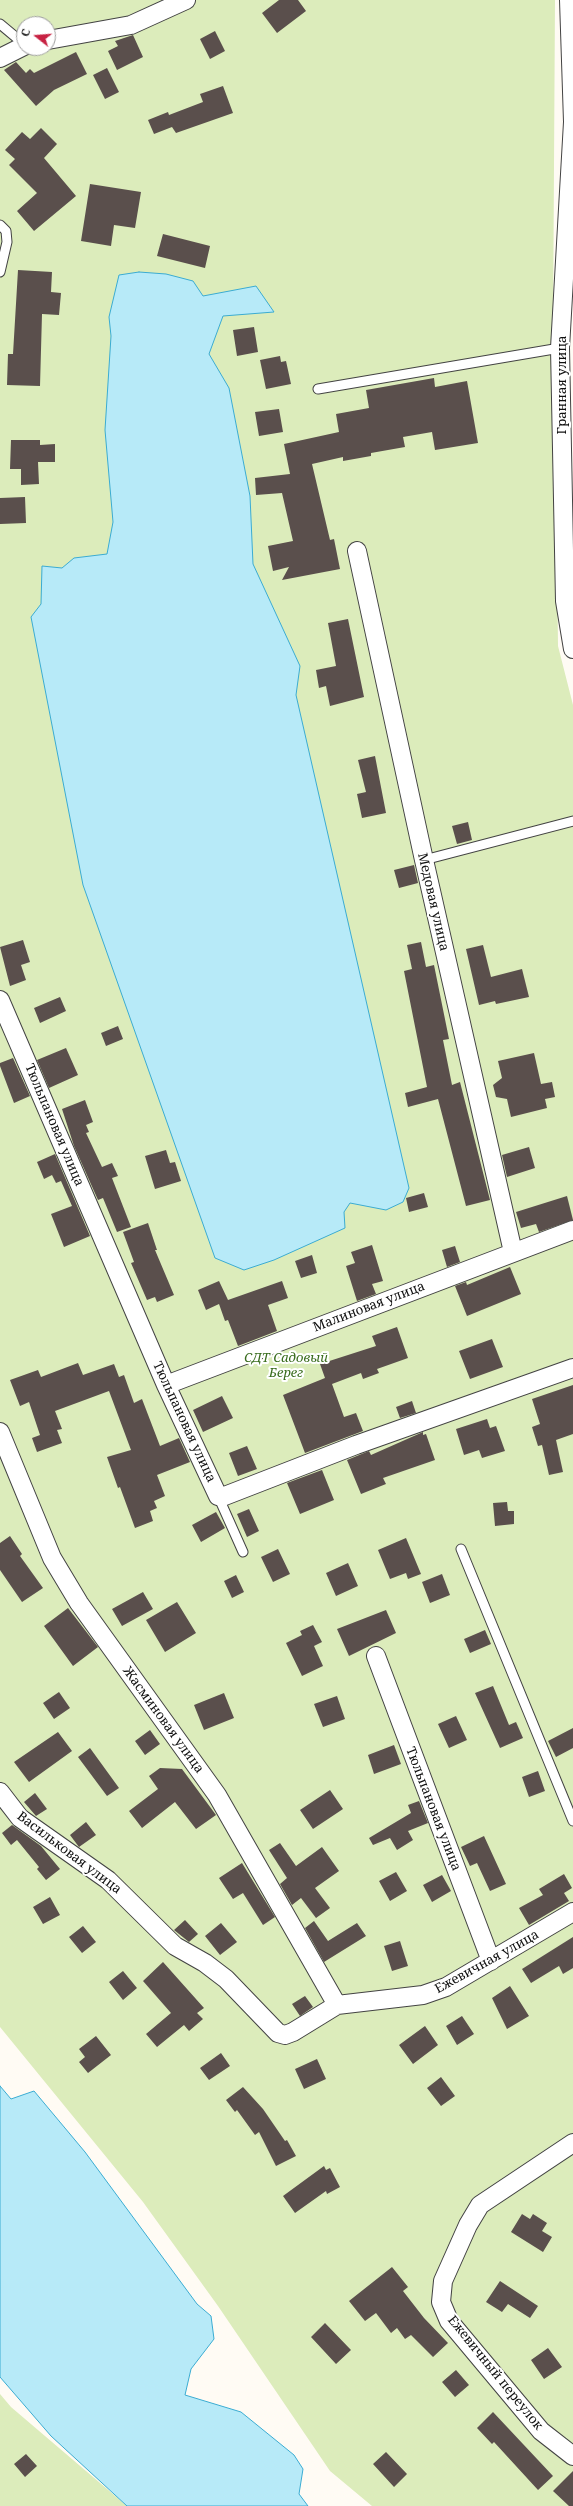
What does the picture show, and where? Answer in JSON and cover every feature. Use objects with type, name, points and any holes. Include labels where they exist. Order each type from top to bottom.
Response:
[{"type":"street","points":[[56,39],[131,25],[186,0]]},
{"type":"street","name":"Гранная улица","points":[[569,0],[572,122],[560,348],[564,601],[573,649]]},
{"type":"street","points":[[0,58],[16,49]]},
{"type":"street","name":"Медовая улица","points":[[358,551],[424,860],[513,1252]]},
{"type":"street","name":"Тюльпановая улица","points":[[0,1000],[166,1385],[218,1496],[222,1497],[356,1445],[573,1368]]},
{"type":"street","name":"Малиновая улица","points":[[166,1385],[573,1230]]},
{"type":"street","name":"Жасминовая улица","points":[[0,1432],[52,1558],[79,1603],[217,1795],[337,2005]]},
{"type":"street","name":"Тюльпановая улица","points":[[376,1656],[491,1962]]},
{"type":"street","name":"Васильковая улица","points":[[0,1792],[20,1818],[108,1880],[165,1939],[215,1970],[278,2034],[285,2035]]},
{"type":"street","name":"Ежевичная улица","points":[[285,2035],[293,2032],[337,2005],[423,1995],[446,1987],[491,1962],[573,1912]]},
{"type":"street","name":"Ежевичный переулок","points":[[573,2143],[480,2205],[468,2225],[442,2281],[441,2302],[450,2321],[541,2431],[573,2456]]},
{"type":"lane","points":[[0,24],[16,38]]},
{"type":"lane","points":[[0,225],[6,231],[7,242],[0,272]]},
{"type":"lane","points":[[318,389],[560,348]]},
{"type":"lane","points":[[424,860],[573,821]]},
{"type":"lane","points":[[218,1496],[243,1552]]},
{"type":"lane","points":[[461,1549],[573,1821]]},
{"type":"green space","name":"СДТ Садовый Берег","points":[[0,0],[555,0],[553,331],[558,646],[573,705],[573,2506],[372,2506],[330,2471],[218,2306],[143,2202],[0,2027]]},
{"type":"green space","points":[[0,2394],[11,2407],[127,2506],[0,2506]]},
{"type":"water","points":[[139,272],[166,274],[193,281],[203,296],[256,286],[274,312],[223,316],[209,354],[229,388],[250,496],[253,564],[300,666],[296,695],[409,1188],[403,1202],[386,1210],[350,1203],[344,1212],[345,1228],[274,1260],[244,1270],[215,1258],[83,885],[31,617],[41,604],[42,566],[62,568],[74,558],[107,554],[113,522],[105,430],[111,336],[109,317],[119,275]]},
{"type":"water","points":[[0,2086],[11,2099],[34,2091],[85,2152],[197,2304],[211,2316],[214,2339],[191,2369],[185,2395],[241,2412],[294,2455],[303,2469],[299,2494],[308,2506],[127,2506],[51,2436],[0,2377]]},
{"type":"building","points":[[279,0],[298,0],[306,11],[277,33],[262,13]]},
{"type":"building","points":[[215,31],[225,51],[210,59],[200,39]]},
{"type":"building","points":[[133,35],[143,57],[117,70],[108,51],[118,46],[115,41]]},
{"type":"building","points":[[76,52],[87,74],[54,90],[36,106],[4,70],[16,62],[26,73],[30,69],[34,73]]},
{"type":"building","points":[[107,68],[119,92],[105,99],[93,75]]},
{"type":"building","points":[[223,86],[233,113],[176,133],[172,127],[154,134],[148,120],[168,112],[169,115],[203,102],[200,94]]},
{"type":"building","points":[[41,128],[57,144],[44,158],[76,196],[34,231],[17,211],[37,193],[9,165],[15,159],[5,150],[22,132],[30,139]]},
{"type":"building","points":[[90,184],[141,192],[135,228],[114,225],[111,246],[81,241]]},
{"type":"building","points":[[163,234],[210,246],[205,268],[157,256]]},
{"type":"building","points":[[18,270],[52,272],[51,292],[61,293],[59,315],[42,314],[40,386],[7,385],[8,354],[13,354]]},
{"type":"building","points":[[254,327],[258,352],[237,356],[233,330]]},
{"type":"building","points":[[280,356],[281,362],[286,361],[291,384],[266,389],[260,360]]},
{"type":"building","points":[[434,378],[435,387],[467,381],[478,443],[435,450],[432,432],[403,437],[405,447],[371,453],[371,456],[343,461],[343,457],[312,464],[330,540],[334,539],[340,569],[282,580],[289,567],[273,571],[268,546],[293,541],[282,493],[256,495],[255,478],[290,474],[284,444],[339,432],[336,414],[369,408],[366,390]]},
{"type":"building","points":[[279,409],[283,432],[259,436],[255,412]]},
{"type":"building","points":[[11,440],[40,440],[40,445],[55,444],[55,462],[38,462],[39,484],[21,485],[21,469],[10,469]]},
{"type":"building","points":[[25,497],[26,523],[0,524],[0,498]]},
{"type":"building","points":[[348,619],[364,697],[330,706],[326,686],[319,688],[316,670],[336,666],[328,623]]},
{"type":"building","points":[[375,756],[386,813],[362,818],[357,794],[366,792],[358,760]]},
{"type":"building","points":[[468,822],[472,840],[457,844],[452,826]]},
{"type":"building","points":[[414,865],[418,883],[399,888],[394,870]]},
{"type":"building","points":[[23,940],[30,962],[21,965],[26,980],[10,986],[0,947]]},
{"type":"building","points":[[421,942],[426,967],[434,965],[449,1039],[443,1040],[452,1085],[460,1082],[490,1200],[466,1206],[438,1099],[408,1107],[405,1093],[427,1087],[404,971],[412,969],[407,945]]},
{"type":"building","points":[[483,945],[491,977],[522,969],[529,997],[496,1004],[495,1001],[479,1005],[466,949]]},
{"type":"building","points":[[60,997],[66,1011],[40,1023],[34,1008]]},
{"type":"building","points":[[118,1026],[123,1039],[106,1046],[101,1033]]},
{"type":"building","points":[[66,1048],[78,1075],[49,1088],[37,1060]]},
{"type":"building","points":[[534,1053],[541,1084],[552,1082],[555,1097],[545,1099],[547,1108],[511,1117],[507,1099],[496,1097],[493,1085],[502,1078],[498,1061]]},
{"type":"building","points":[[13,1058],[30,1096],[14,1103],[0,1066],[0,1063]]},
{"type":"building","points":[[85,1100],[93,1122],[86,1125],[89,1132],[86,1133],[102,1167],[112,1163],[118,1176],[112,1178],[131,1227],[117,1232],[103,1198],[98,1200],[74,1146],[62,1109]]},
{"type":"building","points":[[529,1147],[535,1168],[507,1177],[502,1155]]},
{"type":"building","points":[[166,1150],[170,1163],[175,1162],[181,1181],[155,1189],[145,1156]]},
{"type":"building","points":[[55,1154],[90,1236],[64,1247],[51,1214],[72,1206],[61,1181],[56,1183],[52,1175],[44,1179],[37,1162]]},
{"type":"building","points":[[424,1193],[428,1207],[409,1212],[406,1198]]},
{"type":"building","points":[[567,1196],[573,1220],[539,1232],[536,1224],[521,1228],[516,1212]]},
{"type":"building","points":[[148,1223],[157,1250],[155,1250],[174,1295],[157,1302],[155,1297],[147,1300],[131,1263],[134,1262],[123,1232]]},
{"type":"building","points":[[372,1245],[383,1281],[372,1284],[376,1294],[357,1301],[346,1266],[355,1263],[351,1252]]},
{"type":"building","points":[[455,1246],[460,1262],[447,1267],[442,1250]]},
{"type":"building","points":[[312,1255],[317,1273],[301,1278],[295,1261]]},
{"type":"building","points":[[510,1267],[521,1294],[467,1316],[455,1286],[466,1282],[467,1285]]},
{"type":"building","points":[[219,1281],[228,1300],[282,1281],[288,1298],[268,1305],[277,1331],[238,1346],[228,1320],[225,1321],[219,1304],[206,1310],[198,1290]]},
{"type":"building","points":[[397,1327],[408,1358],[377,1369],[379,1373],[363,1379],[361,1373],[332,1384],[344,1417],[356,1413],[363,1431],[305,1453],[283,1395],[325,1378],[320,1364],[376,1346],[372,1336]]},
{"type":"building","points":[[492,1339],[503,1367],[470,1379],[459,1351]]},
{"type":"building","points":[[78,1363],[83,1375],[114,1364],[119,1377],[124,1375],[134,1403],[142,1399],[160,1446],[179,1438],[190,1462],[157,1475],[165,1496],[154,1501],[157,1508],[150,1511],[153,1521],[135,1528],[107,1457],[131,1450],[109,1391],[55,1411],[62,1429],[57,1430],[62,1443],[37,1452],[32,1438],[40,1435],[29,1402],[20,1406],[10,1380],[38,1370],[41,1377]]},
{"type":"building","points":[[573,1385],[573,1434],[556,1440],[563,1472],[549,1475],[542,1445],[538,1446],[532,1427],[540,1424],[532,1399]]},
{"type":"building","points":[[222,1396],[233,1418],[203,1432],[193,1410]]},
{"type":"building","points":[[412,1401],[416,1413],[400,1418],[396,1407]]},
{"type":"building","points":[[487,1419],[490,1428],[496,1426],[505,1451],[482,1458],[479,1450],[464,1455],[456,1429]]},
{"type":"building","points":[[423,1432],[423,1435],[426,1434],[435,1460],[383,1478],[386,1484],[361,1494],[347,1460],[369,1451],[371,1455]]},
{"type":"building","points":[[247,1446],[257,1469],[238,1476],[229,1453]]},
{"type":"building","points":[[322,1470],[334,1500],[300,1514],[287,1483]]},
{"type":"building","points":[[507,1502],[508,1511],[514,1511],[514,1524],[495,1526],[493,1503]]},
{"type":"building","points":[[249,1509],[259,1531],[247,1537],[237,1514]]},
{"type":"building","points":[[216,1512],[225,1528],[201,1542],[192,1525]]},
{"type":"building","points":[[10,1536],[22,1554],[20,1556],[43,1588],[22,1602],[0,1570],[0,1543]]},
{"type":"building","points":[[406,1538],[421,1574],[408,1579],[406,1573],[390,1579],[378,1550]]},
{"type":"building","points":[[278,1549],[290,1574],[273,1582],[261,1557]]},
{"type":"building","points":[[348,1563],[358,1586],[336,1596],[326,1573]]},
{"type":"building","points":[[442,1574],[450,1595],[430,1603],[422,1582]]},
{"type":"building","points":[[236,1575],[244,1592],[232,1598],[224,1581]]},
{"type":"building","points":[[143,1592],[153,1609],[122,1626],[112,1609]]},
{"type":"building","points":[[177,1602],[196,1633],[165,1652],[146,1620]]},
{"type":"building","points":[[68,1608],[98,1647],[73,1666],[44,1626]]},
{"type":"building","points":[[386,1610],[396,1633],[349,1656],[337,1629]]},
{"type":"building","points":[[313,1625],[322,1642],[314,1646],[323,1666],[302,1676],[286,1643],[302,1635],[300,1631]]},
{"type":"building","points":[[485,1630],[491,1644],[470,1653],[464,1639]]},
{"type":"building","points":[[493,1686],[509,1725],[516,1722],[523,1738],[500,1748],[475,1693]]},
{"type":"building","points":[[59,1692],[70,1708],[54,1719],[43,1703]]},
{"type":"building","points":[[224,1693],[234,1718],[204,1730],[194,1705]]},
{"type":"building","points":[[337,1696],[345,1719],[323,1727],[314,1704]]},
{"type":"building","points":[[456,1716],[467,1740],[449,1748],[438,1724]]},
{"type":"building","points":[[573,1728],[573,1748],[556,1757],[548,1741]]},
{"type":"building","points":[[150,1730],[160,1744],[145,1755],[135,1741]]},
{"type":"building","points":[[58,1732],[72,1751],[29,1782],[14,1762]]},
{"type":"building","points":[[394,1745],[401,1764],[374,1774],[368,1755]]},
{"type":"building","points":[[90,1748],[119,1788],[107,1796],[78,1757]]},
{"type":"building","points":[[160,1768],[182,1769],[216,1815],[196,1829],[175,1802],[142,1828],[129,1811],[158,1789],[149,1776]]},
{"type":"building","points":[[538,1771],[545,1791],[529,1797],[522,1777]]},
{"type":"building","points":[[330,1790],[343,1809],[313,1829],[300,1810]]},
{"type":"building","points":[[35,1793],[47,1809],[36,1816],[24,1802]]},
{"type":"building","points":[[419,1801],[428,1823],[408,1831],[413,1840],[397,1850],[390,1838],[373,1845],[369,1838],[411,1813],[408,1805]]},
{"type":"building","points":[[86,1822],[96,1835],[79,1847],[70,1835]]},
{"type":"building","points":[[12,1825],[41,1846],[60,1869],[46,1880],[37,1869],[39,1867],[17,1840],[11,1845],[2,1833]]},
{"type":"building","points":[[484,1836],[506,1884],[490,1891],[477,1863],[470,1866],[461,1847]]},
{"type":"building","points":[[280,1843],[296,1866],[322,1847],[339,1871],[315,1888],[330,1908],[316,1918],[301,1898],[292,1905],[280,1884],[287,1878],[269,1850]]},
{"type":"building","points":[[242,1863],[275,1917],[263,1925],[243,1893],[233,1899],[219,1878]]},
{"type":"building","points":[[396,1872],[407,1891],[390,1901],[379,1881]]},
{"type":"building","points":[[564,1874],[572,1888],[564,1893],[569,1901],[529,1925],[519,1908],[543,1895],[539,1889]]},
{"type":"building","points":[[442,1875],[451,1891],[432,1902],[423,1885]]},
{"type":"building","points":[[50,1897],[60,1915],[43,1924],[33,1907]]},
{"type":"building","points":[[185,1920],[198,1934],[189,1942],[174,1930]]},
{"type":"building","points":[[314,1921],[328,1941],[357,1923],[366,1936],[324,1962],[305,1928]]},
{"type":"building","points":[[221,1923],[237,1942],[220,1955],[205,1936]]},
{"type":"building","points":[[83,1926],[96,1942],[82,1953],[69,1937]]},
{"type":"building","points":[[573,1937],[573,1968],[563,1974],[559,1966],[531,1983],[522,1969]]},
{"type":"building","points":[[400,1941],[408,1966],[392,1971],[384,1946]]},
{"type":"building","points":[[163,1962],[204,2008],[197,2013],[203,2019],[189,2031],[184,2025],[157,2047],[146,2034],[171,2013],[143,1981]]},
{"type":"building","points":[[123,1971],[137,1988],[123,2000],[109,1982]]},
{"type":"building","points":[[510,1986],[529,2016],[507,2029],[492,1998]]},
{"type":"building","points":[[305,1996],[313,2007],[300,2016],[292,2004]]},
{"type":"building","points":[[462,2016],[474,2034],[457,2045],[446,2026]]},
{"type":"building","points":[[425,2026],[438,2045],[413,2064],[399,2045]]},
{"type":"building","points":[[96,2036],[111,2055],[88,2073],[79,2062],[85,2057],[79,2049]]},
{"type":"building","points":[[221,2053],[230,2066],[209,2080],[200,2068]]},
{"type":"building","points":[[317,2059],[326,2079],[304,2089],[295,2069]]},
{"type":"building","points":[[441,2077],[455,2096],[441,2106],[427,2088]]},
{"type":"building","points":[[243,2087],[263,2109],[285,2141],[287,2140],[296,2156],[276,2166],[259,2132],[255,2135],[237,2110],[235,2112],[226,2100]]},
{"type":"building","points":[[324,2166],[326,2170],[330,2168],[340,2187],[327,2194],[326,2191],[295,2213],[283,2196]]},
{"type":"building","points":[[522,2214],[530,2219],[533,2214],[547,2223],[542,2231],[552,2237],[543,2252],[511,2232]]},
{"type":"building","points":[[392,2267],[408,2287],[403,2291],[424,2318],[448,2343],[433,2357],[411,2335],[405,2339],[397,2328],[391,2333],[376,2313],[365,2321],[349,2301]]},
{"type":"building","points":[[500,2281],[538,2306],[530,2318],[508,2304],[502,2312],[486,2302]]},
{"type":"building","points":[[325,2323],[351,2350],[336,2364],[311,2337]]},
{"type":"building","points":[[548,2348],[562,2367],[544,2379],[531,2360]]},
{"type":"building","points":[[456,2370],[469,2385],[455,2397],[442,2382]]},
{"type":"building","points":[[493,2412],[553,2476],[538,2490],[494,2442],[492,2444],[477,2428]]},
{"type":"building","points":[[386,2452],[407,2474],[394,2487],[373,2464]]},
{"type":"building","points":[[26,2454],[37,2466],[25,2477],[14,2464]]},
{"type":"building","points":[[573,2471],[573,2506],[569,2506],[553,2491]]}]
